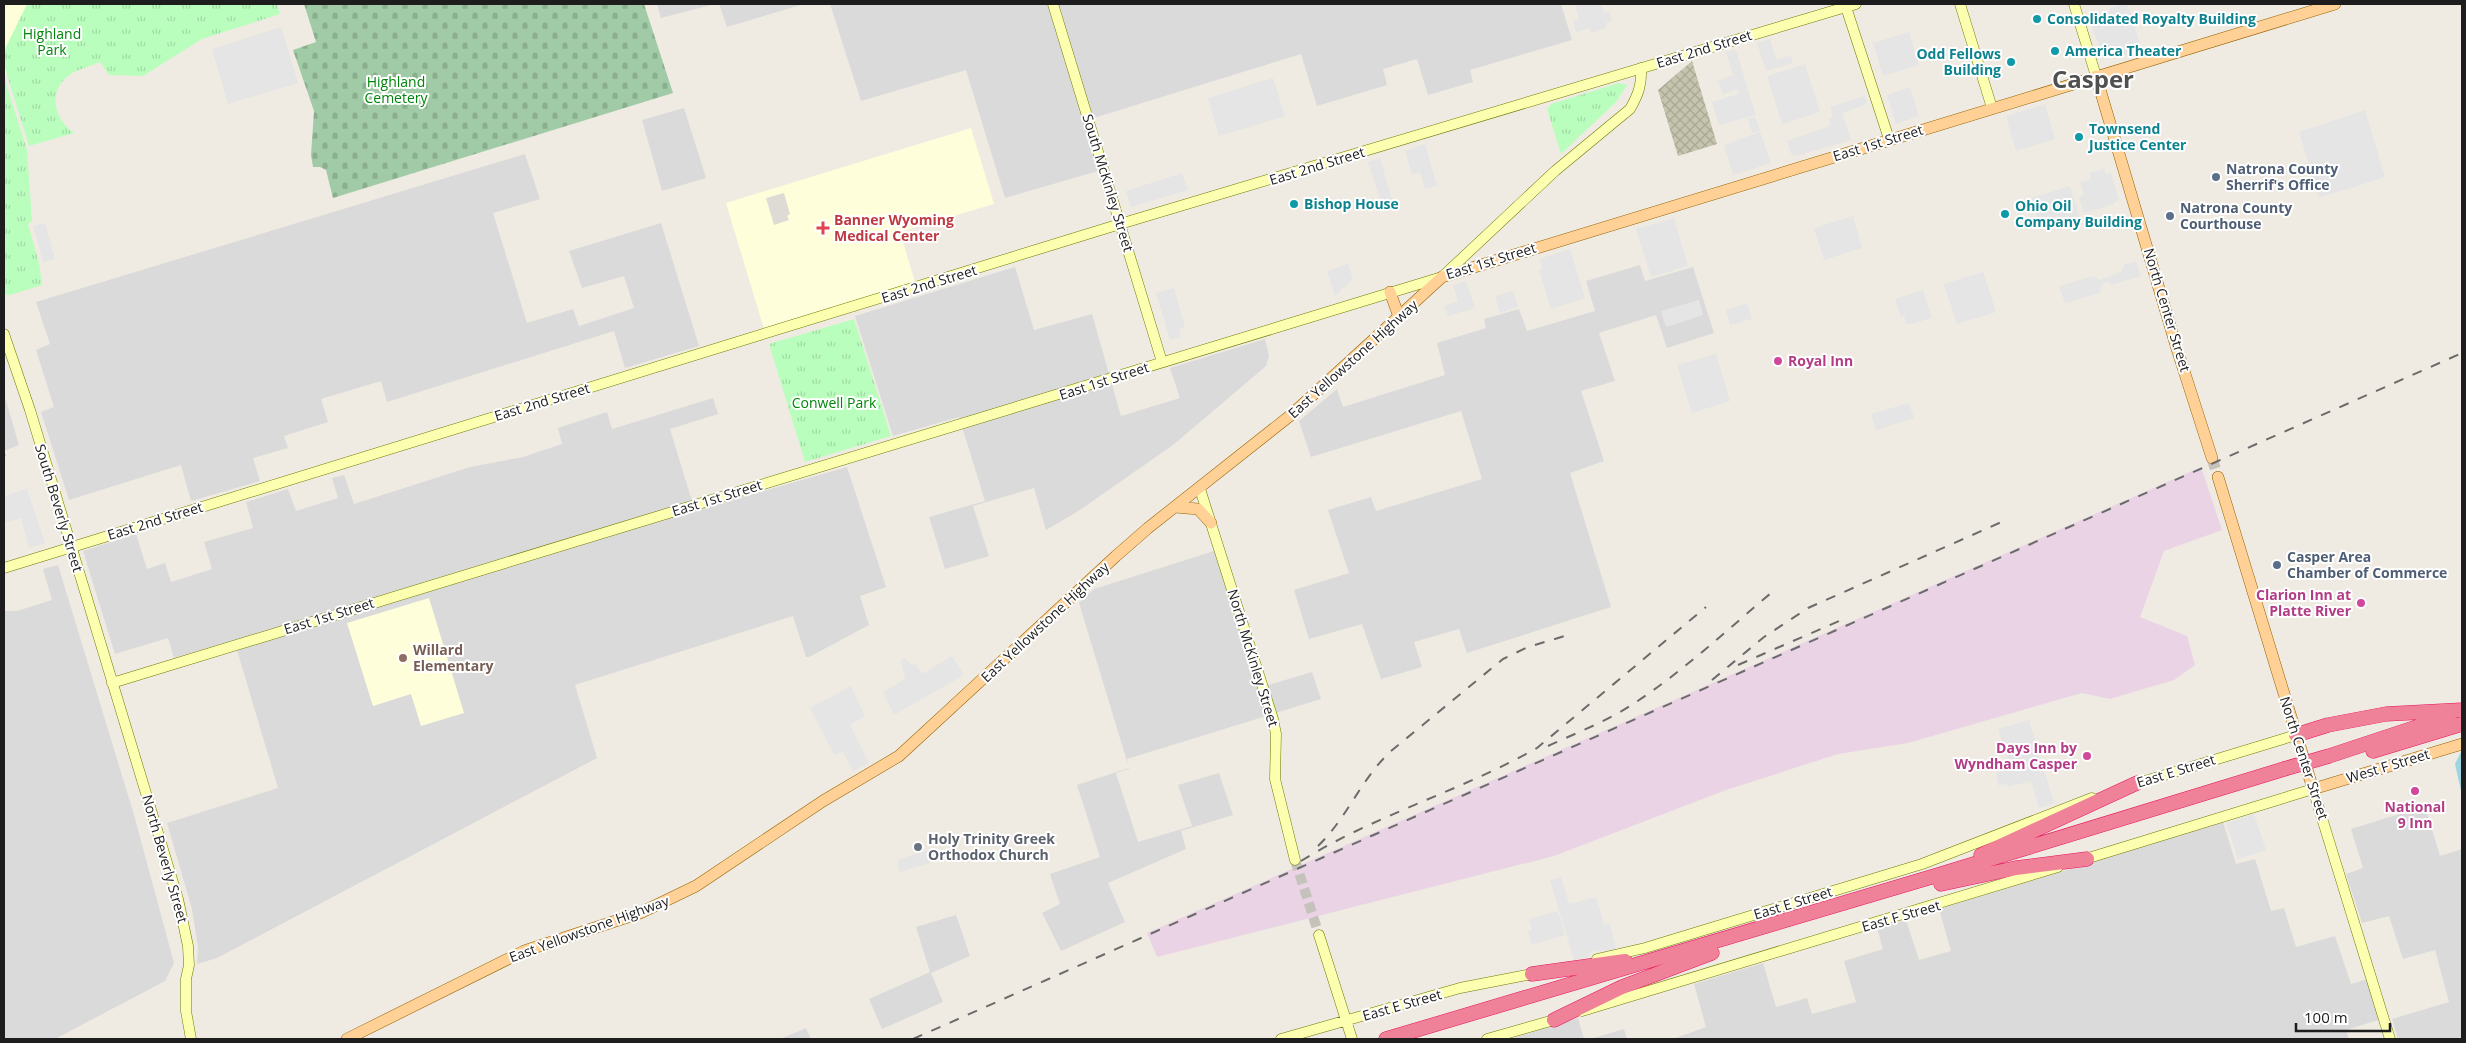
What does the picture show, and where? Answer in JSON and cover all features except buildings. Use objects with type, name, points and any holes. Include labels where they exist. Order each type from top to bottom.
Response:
[{"type":"highway","points":[[2296,736],[2328,725],[2386,714],[2462,717]]},
{"type":"highway","points":[[1417,1039],[2330,760],[2462,717]]},
{"type":"highway","points":[[1940,879],[2137,783]]},
{"type":"highway","points":[[1940,879],[2086,859]]},
{"type":"highway","points":[[1532,974],[1711,948]]},
{"type":"highway","points":[[1554,1020],[1628,984],[1711,948]]},
{"type":"highway","points":[[1386,1039],[1711,948]]},
{"type":"main road","name":"South McKinley Street","points":[[1053,4],[1162,362]]},
{"type":"main road","points":[[1960,4],[1992,108]]},
{"type":"main road","points":[[2074,4],[2096,76]]},
{"type":"main road","name":"East 1st Street","points":[[112,683],[2335,4]]},
{"type":"main road","name":"East 2nd Street","points":[[4,568],[1120,224],[1849,5]]},
{"type":"main road","points":[[1849,5],[1889,140]]},
{"type":"main road","name":"East Yellowstone Highway","points":[[347,1039],[524,951],[640,914],[680,895],[722,870],[823,801],[899,756],[942,719],[1116,556],[1292,415],[1400,317],[1555,171],[1630,109],[1638,96],[1642,78],[1641,68]]},
{"type":"main road","name":"North Center Street","points":[[2096,76],[2177,349],[2212,458]]},
{"type":"main road","points":[[1390,292],[1400,317]]},
{"type":"main road","name":"South Beverly Street","points":[[4,334],[27,402],[112,683]]},
{"type":"main road","name":"North Center Street","points":[[2218,478],[2390,1039]]},
{"type":"main road","name":"North McKinley Street","points":[[1200,488],[1276,734],[1275,779],[1295,860]]},
{"type":"main road","points":[[1174,508],[1198,509],[1211,523]]},
{"type":"main road","name":"North Beverly Street","points":[[112,683],[182,914],[189,965],[186,1011],[192,1039]]},
{"type":"main road","name":"East E Street","points":[[1281,1039],[1460,988],[1532,974],[1645,948],[1922,864],[2051,812],[2137,783],[2296,736]]},
{"type":"main road","name":"West F Street","points":[[2313,789],[2462,744]]},
{"type":"main road","name":"East F Street","points":[[1487,1039],[2313,789]]},
{"type":"main road","points":[[1319,934],[1352,1039]]},
{"type":"shaded area","points":[[4,4],[28,4],[7,73],[4,74]]},
{"type":"shaded area","points":[[657,4],[715,4],[661,18]]},
{"type":"shaded area","points":[[719,4],[804,4],[727,27]]},
{"type":"shaded area","points":[[830,4],[1561,4],[1572,40],[1470,70],[1473,82],[1428,95],[1417,59],[1383,69],[1387,85],[1317,106],[1301,54],[1084,121],[1098,171],[1005,198],[966,70],[861,101]]},
{"type":"shaded area","points":[[1602,4],[1604,12],[1609,11],[1612,21],[1606,23],[1607,28],[1591,33],[1590,28],[1576,32],[1573,21],[1579,19],[1575,5]]},
{"type":"shaded area","points":[[2128,4],[2140,44],[2131,47],[2130,54],[2114,59],[2108,54],[2103,60],[2092,26],[2097,21],[2095,14],[2109,12],[2110,8]]},
{"type":"shaded area","points":[[281,27],[298,83],[228,104],[212,49]]},
{"type":"shaded area","points":[[1909,32],[1919,65],[1883,76],[1873,43]]},
{"type":"shaded area","points":[[1770,39],[1776,59],[1791,56],[1793,63],[1766,71],[1757,43]]},
{"type":"shaded area","points":[[1736,50],[1748,90],[1739,93],[1737,89],[1723,94],[1718,81],[1733,75],[1726,52]]},
{"type":"shaded area","points":[[1692,61],[1717,144],[1678,156],[1658,90]]},
{"type":"shaded area","points":[[1805,64],[1820,112],[1782,124],[1767,76]]},
{"type":"shaded area","points":[[1273,78],[1285,116],[1219,136],[1208,98]]},
{"type":"shaded area","points":[[1910,87],[1919,116],[1896,124],[1887,95]]},
{"type":"shaded area","points":[[1748,91],[1756,115],[1719,125],[1712,102]]},
{"type":"shaded area","points":[[1865,96],[1867,104],[1842,113],[1851,140],[1795,156],[1791,154],[1787,141],[1830,126],[1829,119],[1833,117],[1830,107]]},
{"type":"shaded area","points":[[2045,104],[2055,139],[2016,151],[2006,116]]},
{"type":"shaded area","points":[[684,108],[706,178],[662,191],[642,120]]},
{"type":"shaded area","points":[[2365,110],[2385,177],[2319,198],[2299,132]]},
{"type":"shaded area","points":[[1755,117],[1760,131],[1752,133],[1748,119]]},
{"type":"shaded area","name":"Banner Wyoming Medical Center","points":[[971,128],[994,204],[900,232],[915,282],[764,329],[726,203]]},
{"type":"shaded area","points":[[1760,132],[1771,163],[1733,175],[1724,145]]},
{"type":"shaded area","points":[[1425,144],[1437,186],[1425,189],[1420,172],[1412,175],[1405,151]]},
{"type":"shaded area","points":[[525,154],[540,199],[493,213],[527,323],[573,309],[579,326],[634,308],[624,276],[582,288],[569,251],[661,223],[699,346],[625,368],[614,331],[387,402],[381,381],[321,399],[328,422],[284,436],[288,448],[253,458],[260,481],[191,501],[181,465],[69,500],[41,412],[54,407],[36,350],[50,344],[36,302]]},
{"type":"shaded area","points":[[1380,158],[1392,199],[1381,202],[1368,162]]},
{"type":"shaded area","points":[[2104,169],[2106,175],[2111,173],[2119,200],[2114,202],[2114,204],[2084,213],[2079,197],[2084,195],[2080,182],[2091,179],[2089,173]]},
{"type":"shaded area","points":[[1182,173],[1188,190],[1131,207],[1126,191]]},
{"type":"shaded area","points":[[2070,186],[2080,219],[2041,230],[2031,198]]},
{"type":"shaded area","points":[[784,193],[790,214],[787,216],[789,220],[774,225],[766,198]]},
{"type":"shaded area","points":[[1853,216],[1862,248],[1824,260],[1814,228]]},
{"type":"shaded area","points":[[1674,218],[1688,266],[1651,277],[1636,229]]},
{"type":"shaded area","points":[[45,223],[55,259],[43,262],[33,226]]},
{"type":"shaded area","points":[[1570,249],[1585,298],[1551,309],[1539,270],[1542,269],[1539,259]]},
{"type":"shaded area","points":[[2136,261],[2141,276],[2111,285],[2108,281],[2101,284],[2100,293],[2065,303],[2059,286],[2094,276],[2099,280],[2121,272],[2125,264]]},
{"type":"shaded area","points":[[1348,264],[1353,279],[1335,296],[1327,271]]},
{"type":"shaded area","points":[[1640,265],[1645,281],[1693,267],[1714,333],[1667,348],[1656,315],[1599,333],[1615,381],[1581,391],[1604,461],[1570,473],[1611,607],[1467,653],[1459,629],[1414,642],[1422,667],[1381,679],[1362,624],[1309,639],[1294,590],[1349,573],[1328,510],[1371,497],[1376,511],[1482,479],[1461,411],[1311,457],[1299,421],[1337,389],[1343,407],[1445,375],[1437,343],[1486,328],[1484,319],[1519,309],[1527,331],[1595,311],[1586,281]]},
{"type":"shaded area","points":[[1015,267],[1034,330],[1092,314],[1121,416],[1180,398],[1170,368],[1265,339],[1269,356],[1266,366],[1173,445],[1077,512],[1046,530],[1034,488],[973,506],[989,556],[945,569],[929,517],[985,501],[959,417],[893,436],[855,316]]},
{"type":"shaded area","points":[[1983,272],[1996,312],[1957,324],[1944,284]]},
{"type":"shaded area","points":[[1466,281],[1475,308],[1448,316],[1444,306],[1458,301],[1453,285]]},
{"type":"shaded area","points":[[1174,288],[1185,327],[1179,329],[1181,337],[1170,340],[1156,293]]},
{"type":"shaded area","points":[[1923,290],[1932,318],[1907,325],[1904,316],[1901,317],[1895,299]]},
{"type":"shaded area","points":[[1513,291],[1518,307],[1500,313],[1495,296]]},
{"type":"shaded area","points":[[1699,300],[1703,315],[1666,327],[1661,311]]},
{"type":"shaded area","points":[[1747,303],[1752,319],[1730,325],[1726,310]]},
{"type":"shaded area","points":[[1716,354],[1730,401],[1692,413],[1677,365]]},
{"type":"shaded area","points":[[4,394],[19,445],[4,451]]},
{"type":"shaded area","points":[[713,398],[718,414],[670,429],[695,511],[847,467],[886,587],[860,596],[869,625],[806,657],[793,616],[575,685],[597,758],[217,958],[197,964],[198,947],[192,909],[167,823],[278,788],[234,640],[174,658],[168,638],[115,654],[83,551],[136,534],[147,569],[165,563],[171,582],[212,569],[204,542],[253,528],[246,502],[288,489],[296,511],[338,498],[332,478],[344,475],[354,504],[470,467],[523,457],[562,444],[558,428],[607,412],[612,429]]},
{"type":"shaded area","points":[[1909,403],[1914,418],[1876,430],[1871,414]]},
{"type":"shaded area","points":[[2201,467],[2222,530],[2164,551],[2140,617],[2187,636],[2195,665],[2174,680],[2110,699],[2082,693],[1908,743],[1838,754],[1726,790],[1554,856],[1157,957],[1147,933]]},
{"type":"shaded area","points":[[27,489],[45,543],[29,548],[21,518],[4,523],[4,496]]},
{"type":"shaded area","points":[[1214,551],[1258,688],[1312,672],[1321,699],[1127,759],[1128,766],[1079,603],[1094,589]]},
{"type":"shaded area","points":[[58,565],[134,815],[174,963],[165,981],[55,1039],[4,1039],[4,611],[17,611],[52,600],[43,569]]},
{"type":"shaded area","name":"Willard Elementary","points":[[429,598],[464,713],[421,726],[411,694],[373,706],[347,623]]},
{"type":"shaded area","points":[[952,656],[964,675],[894,715],[883,692],[905,679],[901,660],[904,658],[912,665],[916,664],[922,674]]},
{"type":"shaded area","points":[[851,686],[865,716],[850,725],[869,763],[853,771],[843,752],[834,755],[810,708]]},
{"type":"shaded area","points":[[2029,720],[2054,803],[2039,808],[2031,781],[2008,787],[2007,783],[1999,786],[1996,774],[2008,760],[1998,729]]},
{"type":"shaded area","points":[[1129,768],[1116,773],[1138,842],[1192,826],[1178,785],[1219,773],[1233,815],[1181,831],[1186,849],[1108,883],[1125,922],[1061,951],[1042,913],[1060,904],[1050,874],[1100,857],[1077,785]]},
{"type":"shaded area","points":[[2425,806],[2440,856],[2462,849],[2462,1039],[2398,1039],[2392,1019],[2449,1002],[2435,950],[2403,959],[2389,916],[2362,923],[2346,874],[2363,868],[2351,829]]},
{"type":"shaded area","points":[[2254,814],[2266,850],[2238,859],[2226,823]]},
{"type":"shaded area","points":[[2223,822],[2236,864],[2255,859],[2271,911],[2284,908],[2296,947],[2335,936],[2351,984],[2368,979],[2381,1019],[2346,1030],[2349,1039],[1673,1039],[1706,1027],[1694,984],[1763,963],[1776,1007],[1807,998],[1812,1014],[1856,1002],[1844,961],[1883,949],[1877,928],[1906,920],[1919,960],[1951,951],[1939,909]]},
{"type":"shaded area","points":[[936,847],[939,857],[936,858],[937,861],[900,872],[897,860]]},
{"type":"shaded area","points":[[1561,877],[1569,904],[1596,897],[1604,924],[1610,923],[1616,949],[1604,952],[1593,950],[1588,957],[1574,960],[1550,880]]},
{"type":"shaded area","points":[[1558,911],[1565,935],[1532,945],[1528,931],[1532,930],[1529,919]]},
{"type":"shaded area","points":[[956,915],[970,956],[931,973],[943,1002],[882,1029],[869,999],[930,972],[916,927]]},
{"type":"shaded area","points":[[1578,1018],[1584,1039],[1510,1039]]},
{"type":"shaded area","points":[[806,1028],[811,1039],[780,1039]]},
{"type":"shaded area","points":[[1624,1029],[1627,1039],[1590,1039]]},
{"type":"green space","name":"Highland Park","points":[[27,4],[277,4],[280,14],[202,39],[143,76],[109,75],[100,62],[75,72],[61,83],[57,90],[56,98],[58,114],[67,128],[74,133],[29,146],[4,65],[4,51]]},
{"type":"green space","name":"Highland Cemetery","points":[[304,4],[644,4],[673,93],[333,198],[326,170],[320,167],[313,167],[311,155],[314,111],[293,50],[316,42]]},
{"type":"green space","name":"Highland Park","points":[[4,77],[27,150],[32,221],[28,224],[39,263],[42,285],[10,295],[4,294]]},
{"type":"green space","points":[[1619,83],[1627,85],[1616,102],[1561,154],[1547,109],[1551,104]]},
{"type":"green space","name":"Conwell Park","points":[[854,319],[891,436],[805,462],[769,344]]},
{"type":"water","points":[[2462,750],[2462,795],[2455,764]]},
{"type":"tunnel","points":[[2212,458],[2218,477]]},
{"type":"tunnel","points":[[1295,860],[1319,935]]},
{"type":"railway","points":[[913,1039],[2462,353]]},
{"type":"railway","points":[[1712,680],[1764,637],[1808,608],[2006,520]]},
{"type":"railway","points":[[1548,746],[1611,717],[1650,693],[1777,588]]},
{"type":"railway","points":[[1301,861],[1358,830],[1478,777],[1537,748],[1706,607]]},
{"type":"railway","points":[[1738,665],[1839,621]]},
{"type":"railway","points":[[1318,846],[1338,823],[1380,762],[1391,751],[1503,659],[1528,647],[1568,635]]},
{"type":"place","name":"Consolidated Royalty Building","points":[[2037,19]]},
{"type":"place","name":"America Theater","points":[[2055,51]]},
{"type":"place","name":"Odd Fellows Building","points":[[2011,62]]},
{"type":"place","name":"Townsend Justice Center","points":[[2079,137]]},
{"type":"place","name":"Natrona County Sherrif's Office","points":[[2216,177]]},
{"type":"place","name":"Bishop House","points":[[1294,204]]},
{"type":"place","name":"Ohio Oil Company Building","points":[[2005,214]]},
{"type":"place","name":"Natrona County Courthouse","points":[[2170,216]]},
{"type":"place","name":"Banner Wyoming Medical Center","points":[[823,228]]},
{"type":"place","name":"Royal Inn","points":[[1778,361]]},
{"type":"place","name":"Casper Area Chamber of Commerce","points":[[2277,565]]},
{"type":"place","name":"Clarion Inn at Platte River","points":[[2361,603]]},
{"type":"place","name":"Willard Elementary","points":[[403,658]]},
{"type":"place","name":"Days Inn by Wyndham Casper","points":[[2087,756]]},
{"type":"place","name":"National 9 Inn","points":[[2415,791]]},
{"type":"place","name":"Holy Trinity Greek Orthodox Church","points":[[918,847]]},
{"type":"district","name":"Casper","points":[[2093,80]]}]
